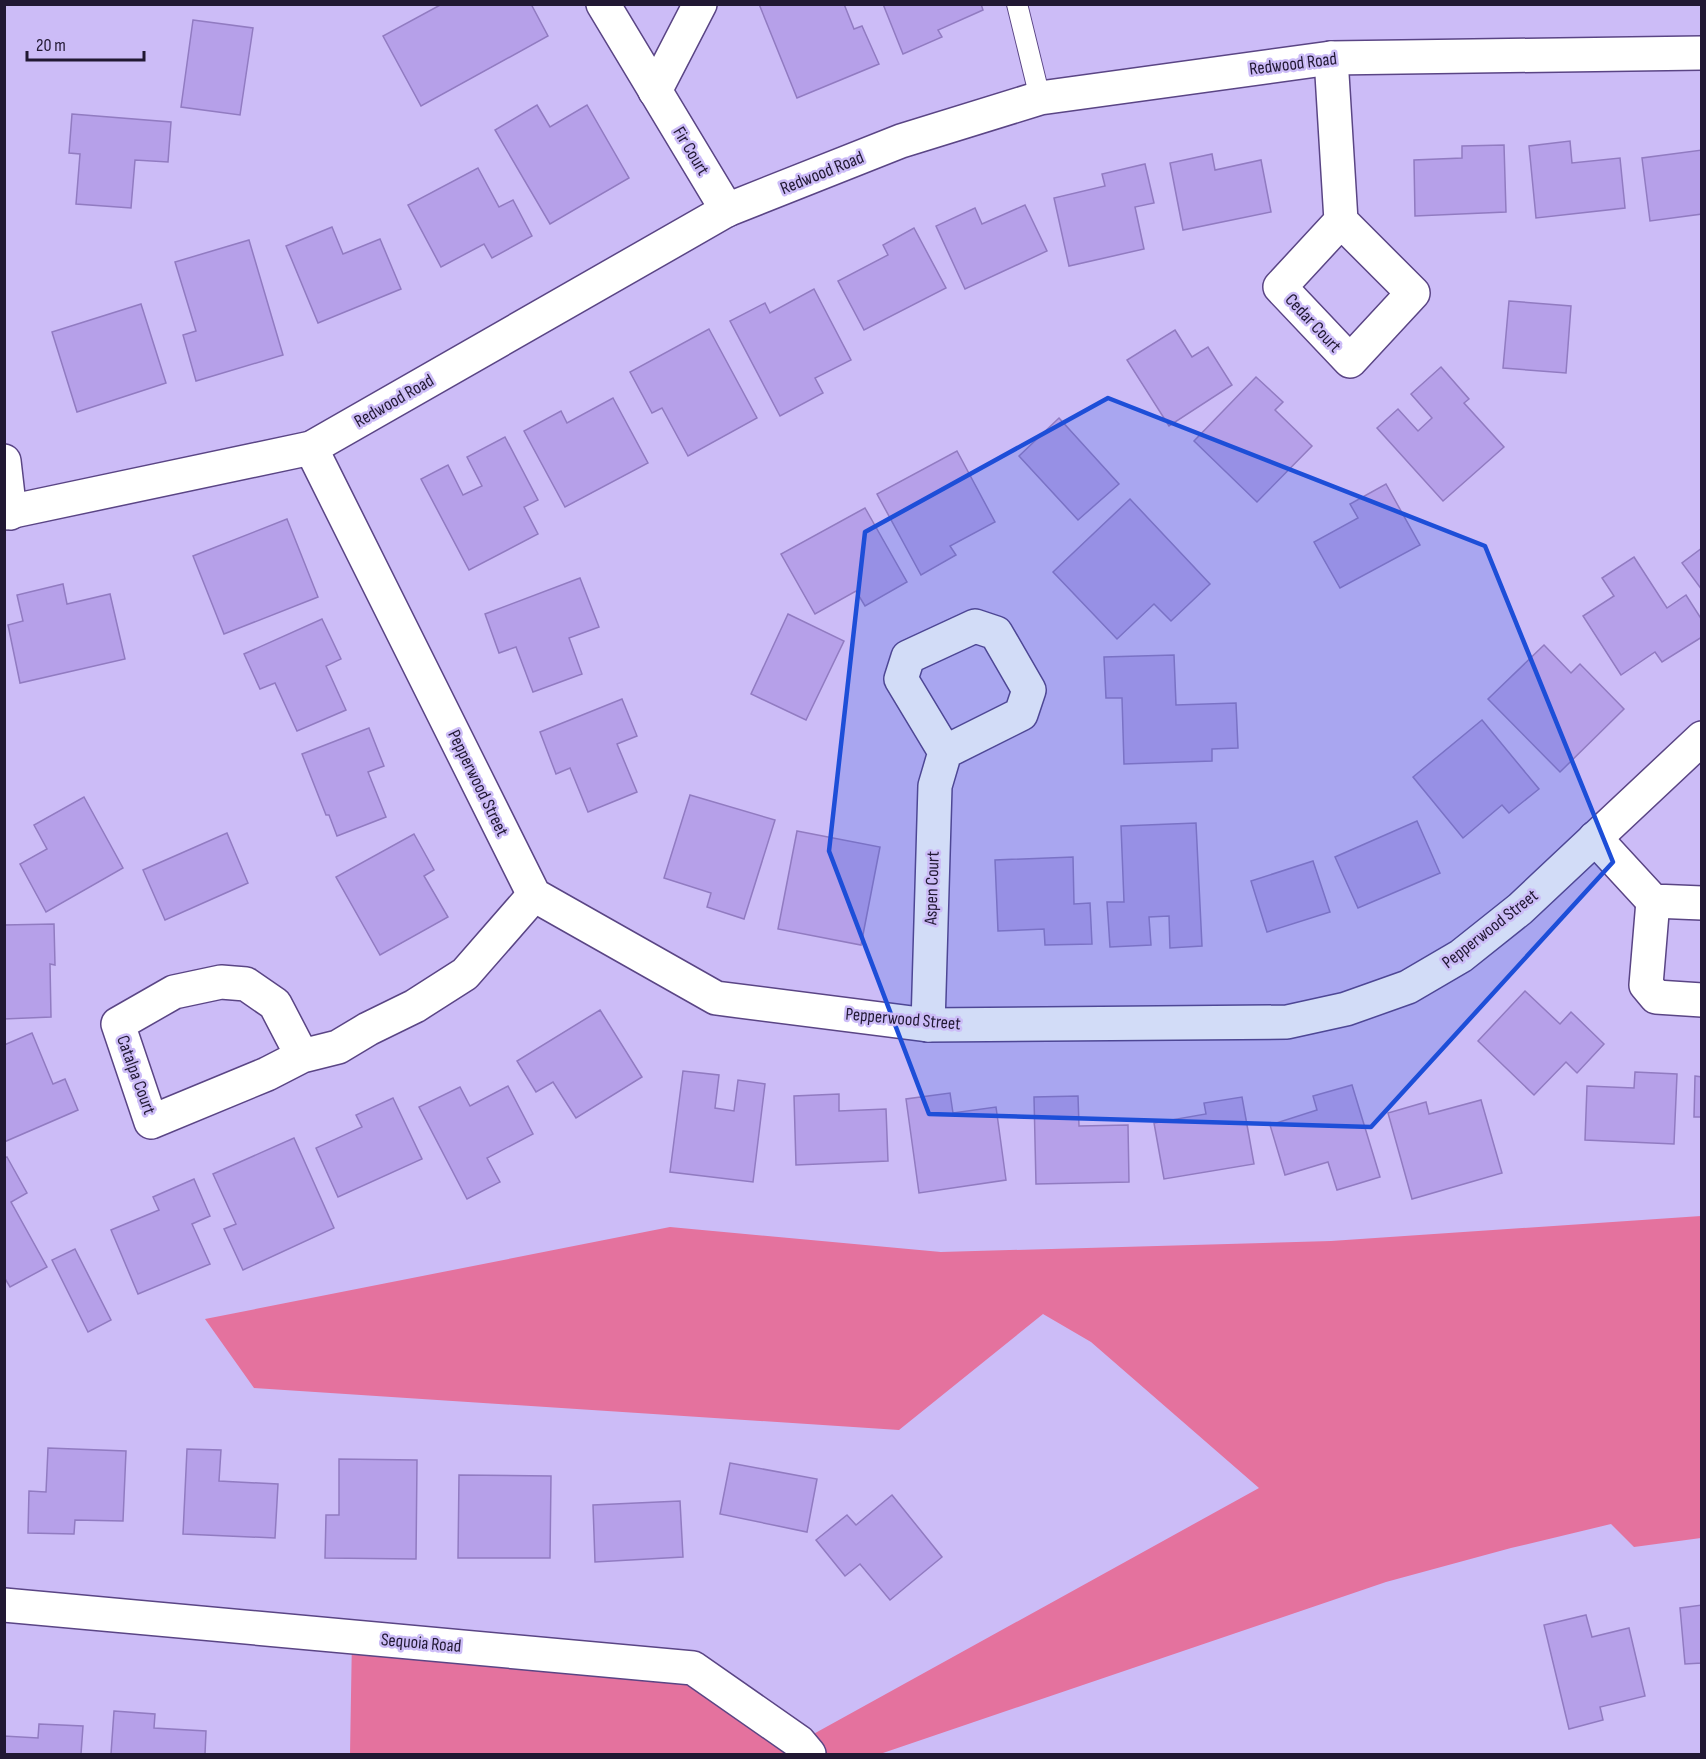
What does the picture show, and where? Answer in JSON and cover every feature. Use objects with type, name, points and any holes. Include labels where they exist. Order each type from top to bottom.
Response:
[{"type":"street","name":"Fir Court","points":[[603,4],[727,210]]},
{"type":"street","points":[[655,91],[700,4]]},
{"type":"street","name":"Redwood Road","points":[[7,513],[311,448],[727,210],[901,141],[1040,98],[1331,58],[1701,53]]},
{"type":"street","points":[[1331,58],[1341,221]]},
{"type":"street","name":"Pepperwood Street","points":[[311,448],[534,895],[716,998],[928,1025],[1287,1022],[1346,1009],[1408,987],[1461,956],[1520,909],[1701,738]]},
{"type":"street","points":[[4,461],[7,513]]},
{"type":"street","name":"Aspen Court","points":[[928,1025],[936,786],[945,752]]},
{"type":"street","points":[[1595,838],[1653,901],[1701,903]]},
{"type":"street","name":"Catalpa Court","points":[[302,1056],[275,1004],[246,984],[221,982],[174,992],[118,1024],[151,1122],[267,1074],[302,1056],[338,1047],[415,1006],[465,974],[534,895]]},
{"type":"street","points":[[1653,901],[1646,985],[1656,997],[1701,1000]]},
{"type":"street","name":"Sequoia Road","points":[[4,1605],[693,1668],[799,1742],[809,1755]]},
{"type":"lane","points":[[1017,4],[1040,98]]},
{"type":"highlighted area","points":[[1108,398],[1485,546],[1613,862],[1371,1127],[929,1114],[829,851],[865,532]]},
{"type":"shaded area","points":[[1701,1216],[1701,1538],[1634,1547],[1611,1524],[1511,1548],[1386,1582],[880,1754],[350,1754],[352,1637],[693,1668],[799,1742],[1259,1488],[1091,1342],[1043,1314],[899,1430],[254,1388],[205,1319],[670,1227],[941,1252],[1331,1241]]},
{"type":"building","points":[[442,4],[531,4],[548,36],[421,106],[383,36]]},
{"type":"building","points":[[759,4],[844,4],[854,29],[862,26],[879,64],[797,98]]},
{"type":"building","points":[[883,4],[981,4],[983,10],[938,30],[942,37],[903,54]]},
{"type":"building","points":[[193,20],[253,28],[240,115],[181,107]]},
{"type":"building","points":[[537,105],[550,127],[587,105],[629,178],[550,224],[495,130]]},
{"type":"building","points":[[72,114],[171,122],[168,162],[135,160],[131,208],[76,204],[80,154],[69,153]]},
{"type":"building","points":[[1570,141],[1572,163],[1620,158],[1625,208],[1536,218],[1529,146]]},
{"type":"building","points":[[1504,145],[1506,212],[1415,216],[1414,160],[1462,158],[1462,146]]},
{"type":"building","points":[[1702,150],[1702,214],[1650,221],[1642,158]]},
{"type":"building","points":[[1212,154],[1215,170],[1261,160],[1271,212],[1183,230],[1170,163]]},
{"type":"building","points":[[1145,164],[1154,203],[1135,207],[1144,249],[1069,266],[1054,198],[1105,186],[1102,174]]},
{"type":"building","points":[[478,168],[499,207],[513,200],[532,236],[492,258],[484,244],[441,267],[408,205]]},
{"type":"building","points":[[1025,205],[1047,251],[965,289],[936,226],[975,208],[982,224]]},
{"type":"building","points":[[332,227],[343,254],[380,239],[401,289],[318,323],[286,246]]},
{"type":"building","points":[[914,228],[946,288],[864,330],[838,281],[888,255],[883,245]]},
{"type":"building","points":[[249,240],[283,355],[196,381],[183,335],[196,331],[175,262]]},
{"type":"building","points":[[814,289],[851,360],[815,378],[823,393],[780,416],[730,321],[765,303],[770,313]]},
{"type":"building","points":[[1509,301],[1571,306],[1566,373],[1503,368]]},
{"type":"building","points":[[141,304],[166,383],[77,412],[52,332]]},
{"type":"building","points":[[709,329],[757,418],[688,456],[662,408],[652,413],[630,372]]},
{"type":"building","points":[[1175,330],[1192,357],[1208,347],[1232,385],[1169,426],[1127,360]]},
{"type":"building","points":[[1441,367],[1469,399],[1464,403],[1504,447],[1443,501],[1377,428],[1398,409],[1418,431],[1432,418],[1411,394]]},
{"type":"building","points":[[1256,377],[1283,402],[1275,410],[1312,446],[1257,502],[1194,441]]},
{"type":"building","points":[[613,398],[648,463],[565,507],[524,431],[561,411],[567,423]]},
{"type":"building","points":[[1059,418],[1119,484],[1078,520],[1019,456]]},
{"type":"building","points":[[505,437],[538,500],[524,507],[538,534],[469,570],[421,479],[448,465],[463,495],[482,486],[467,457]]},
{"type":"building","points":[[957,451],[995,522],[950,546],[956,555],[921,575],[877,494]]},
{"type":"building","points":[[1386,484],[1420,545],[1340,588],[1314,542],[1358,518],[1350,504]]},
{"type":"building","points":[[1130,499],[1210,584],[1171,621],[1154,604],[1117,639],[1053,572]]},
{"type":"building","points":[[865,508],[907,582],[865,606],[856,591],[815,614],[781,554]]},
{"type":"building","points":[[287,519],[318,597],[224,634],[193,556]]},
{"type":"building","points":[[1702,548],[1702,590],[1682,563]]},
{"type":"building","points":[[1634,557],[1667,608],[1686,595],[1702,620],[1702,637],[1662,662],[1655,652],[1621,675],[1583,616],[1614,596],[1602,578]]},
{"type":"building","points":[[580,578],[599,627],[569,638],[582,674],[533,692],[516,647],[499,653],[485,614]]},
{"type":"building","points":[[63,584],[67,604],[110,594],[125,659],[20,683],[8,625],[23,621],[17,595]]},
{"type":"building","points":[[788,614],[844,641],[806,720],[751,694]]},
{"type":"building","points":[[322,619],[341,659],[326,666],[346,710],[297,731],[275,683],[260,689],[244,654]]},
{"type":"building","points":[[1544,645],[1571,673],[1580,664],[1624,709],[1560,772],[1488,699]]},
{"type":"building","points":[[1174,655],[1176,705],[1236,703],[1238,748],[1212,749],[1212,761],[1124,764],[1122,698],[1106,698],[1104,657]]},
{"type":"building","points":[[622,699],[637,736],[617,744],[637,792],[588,812],[570,768],[556,774],[540,732]]},
{"type":"building","points":[[1482,720],[1539,789],[1509,813],[1502,805],[1463,838],[1413,777]]},
{"type":"building","points":[[369,728],[384,766],[368,772],[386,817],[337,836],[329,815],[326,815],[302,754]]},
{"type":"building","points":[[690,795],[775,820],[744,919],[707,907],[711,893],[664,878]]},
{"type":"building","points":[[84,797],[123,868],[46,912],[20,864],[47,849],[34,825]]},
{"type":"building","points":[[1417,821],[1440,873],[1358,908],[1335,857]]},
{"type":"building","points":[[1196,823],[1202,946],[1170,948],[1169,916],[1149,917],[1151,945],[1110,947],[1107,902],[1124,902],[1121,826]]},
{"type":"building","points":[[797,831],[880,847],[861,945],[778,929]]},
{"type":"building","points":[[227,833],[248,883],[165,920],[143,870]]},
{"type":"building","points":[[414,834],[434,870],[424,876],[448,917],[380,955],[336,877]]},
{"type":"building","points":[[1073,857],[1074,904],[1090,903],[1092,944],[1045,945],[1044,929],[998,931],[995,860]]},
{"type":"building","points":[[1313,861],[1330,912],[1267,932],[1251,881]]},
{"type":"building","points":[[54,924],[55,965],[50,964],[51,1017],[4,1019],[4,925]]},
{"type":"building","points":[[1525,991],[1560,1024],[1571,1012],[1604,1044],[1577,1073],[1566,1062],[1534,1095],[1478,1041]]},
{"type":"building","points":[[600,1010],[642,1077],[576,1118],[553,1082],[536,1092],[517,1061]]},
{"type":"building","points":[[32,1033],[53,1084],[65,1079],[78,1110],[4,1142],[4,1045]]},
{"type":"building","points":[[683,1071],[719,1075],[715,1108],[734,1111],[738,1080],[765,1084],[753,1182],[670,1172]]},
{"type":"building","points":[[1635,1072],[1677,1074],[1674,1144],[1585,1140],[1587,1086],[1634,1088]]},
{"type":"building","points":[[1695,1076],[1702,1077],[1702,1117],[1694,1117]]},
{"type":"building","points":[[1352,1085],[1380,1177],[1337,1190],[1328,1162],[1285,1175],[1270,1125],[1317,1110],[1313,1096]]},
{"type":"building","points":[[508,1086],[533,1134],[487,1158],[500,1182],[467,1199],[419,1107],[460,1087],[470,1106]]},
{"type":"building","points":[[950,1093],[953,1113],[996,1107],[1006,1180],[919,1193],[906,1099]]},
{"type":"building","points":[[839,1094],[839,1111],[886,1109],[888,1161],[796,1165],[794,1096]]},
{"type":"building","points":[[1078,1096],[1079,1126],[1128,1125],[1129,1182],[1036,1184],[1034,1097]]},
{"type":"building","points":[[1242,1097],[1254,1164],[1164,1179],[1154,1123],[1206,1114],[1204,1103]]},
{"type":"building","points":[[393,1098],[422,1159],[338,1197],[316,1148],[362,1127],[356,1115]]},
{"type":"building","points":[[1481,1100],[1502,1173],[1412,1199],[1388,1113],[1426,1102],[1429,1114]]},
{"type":"building","points":[[294,1138],[334,1228],[243,1270],[224,1229],[236,1224],[213,1174]]},
{"type":"building","points":[[7,1157],[27,1193],[11,1202],[47,1267],[10,1287],[4,1277],[4,1158]]},
{"type":"building","points":[[194,1179],[210,1216],[192,1224],[210,1264],[138,1294],[111,1230],[159,1210],[153,1197]]},
{"type":"building","points":[[75,1249],[111,1320],[88,1332],[52,1260]]},
{"type":"building","points":[[48,1448],[126,1451],[123,1521],[75,1520],[74,1534],[28,1533],[29,1491],[46,1492]]},
{"type":"building","points":[[187,1449],[221,1450],[219,1481],[278,1484],[275,1538],[183,1534]]},
{"type":"building","points":[[339,1459],[417,1460],[416,1559],[325,1558],[326,1515],[339,1515]]},
{"type":"building","points":[[730,1463],[817,1479],[807,1532],[720,1514]]},
{"type":"building","points":[[459,1475],[551,1476],[550,1558],[458,1558]]},
{"type":"building","points":[[892,1495],[942,1557],[890,1600],[860,1564],[845,1576],[816,1540],[847,1515],[856,1525]]},
{"type":"building","points":[[680,1501],[683,1557],[595,1562],[593,1505]]},
{"type":"building","points":[[1702,1605],[1702,1663],[1685,1664],[1680,1608]]},
{"type":"building","points":[[1586,1615],[1592,1637],[1629,1628],[1645,1696],[1600,1707],[1603,1720],[1569,1729],[1544,1625]]},
{"type":"building","points":[[114,1711],[155,1714],[154,1728],[206,1731],[205,1754],[111,1754]]},
{"type":"building","points":[[39,1724],[83,1726],[81,1754],[4,1754],[4,1736],[38,1738]]}]
